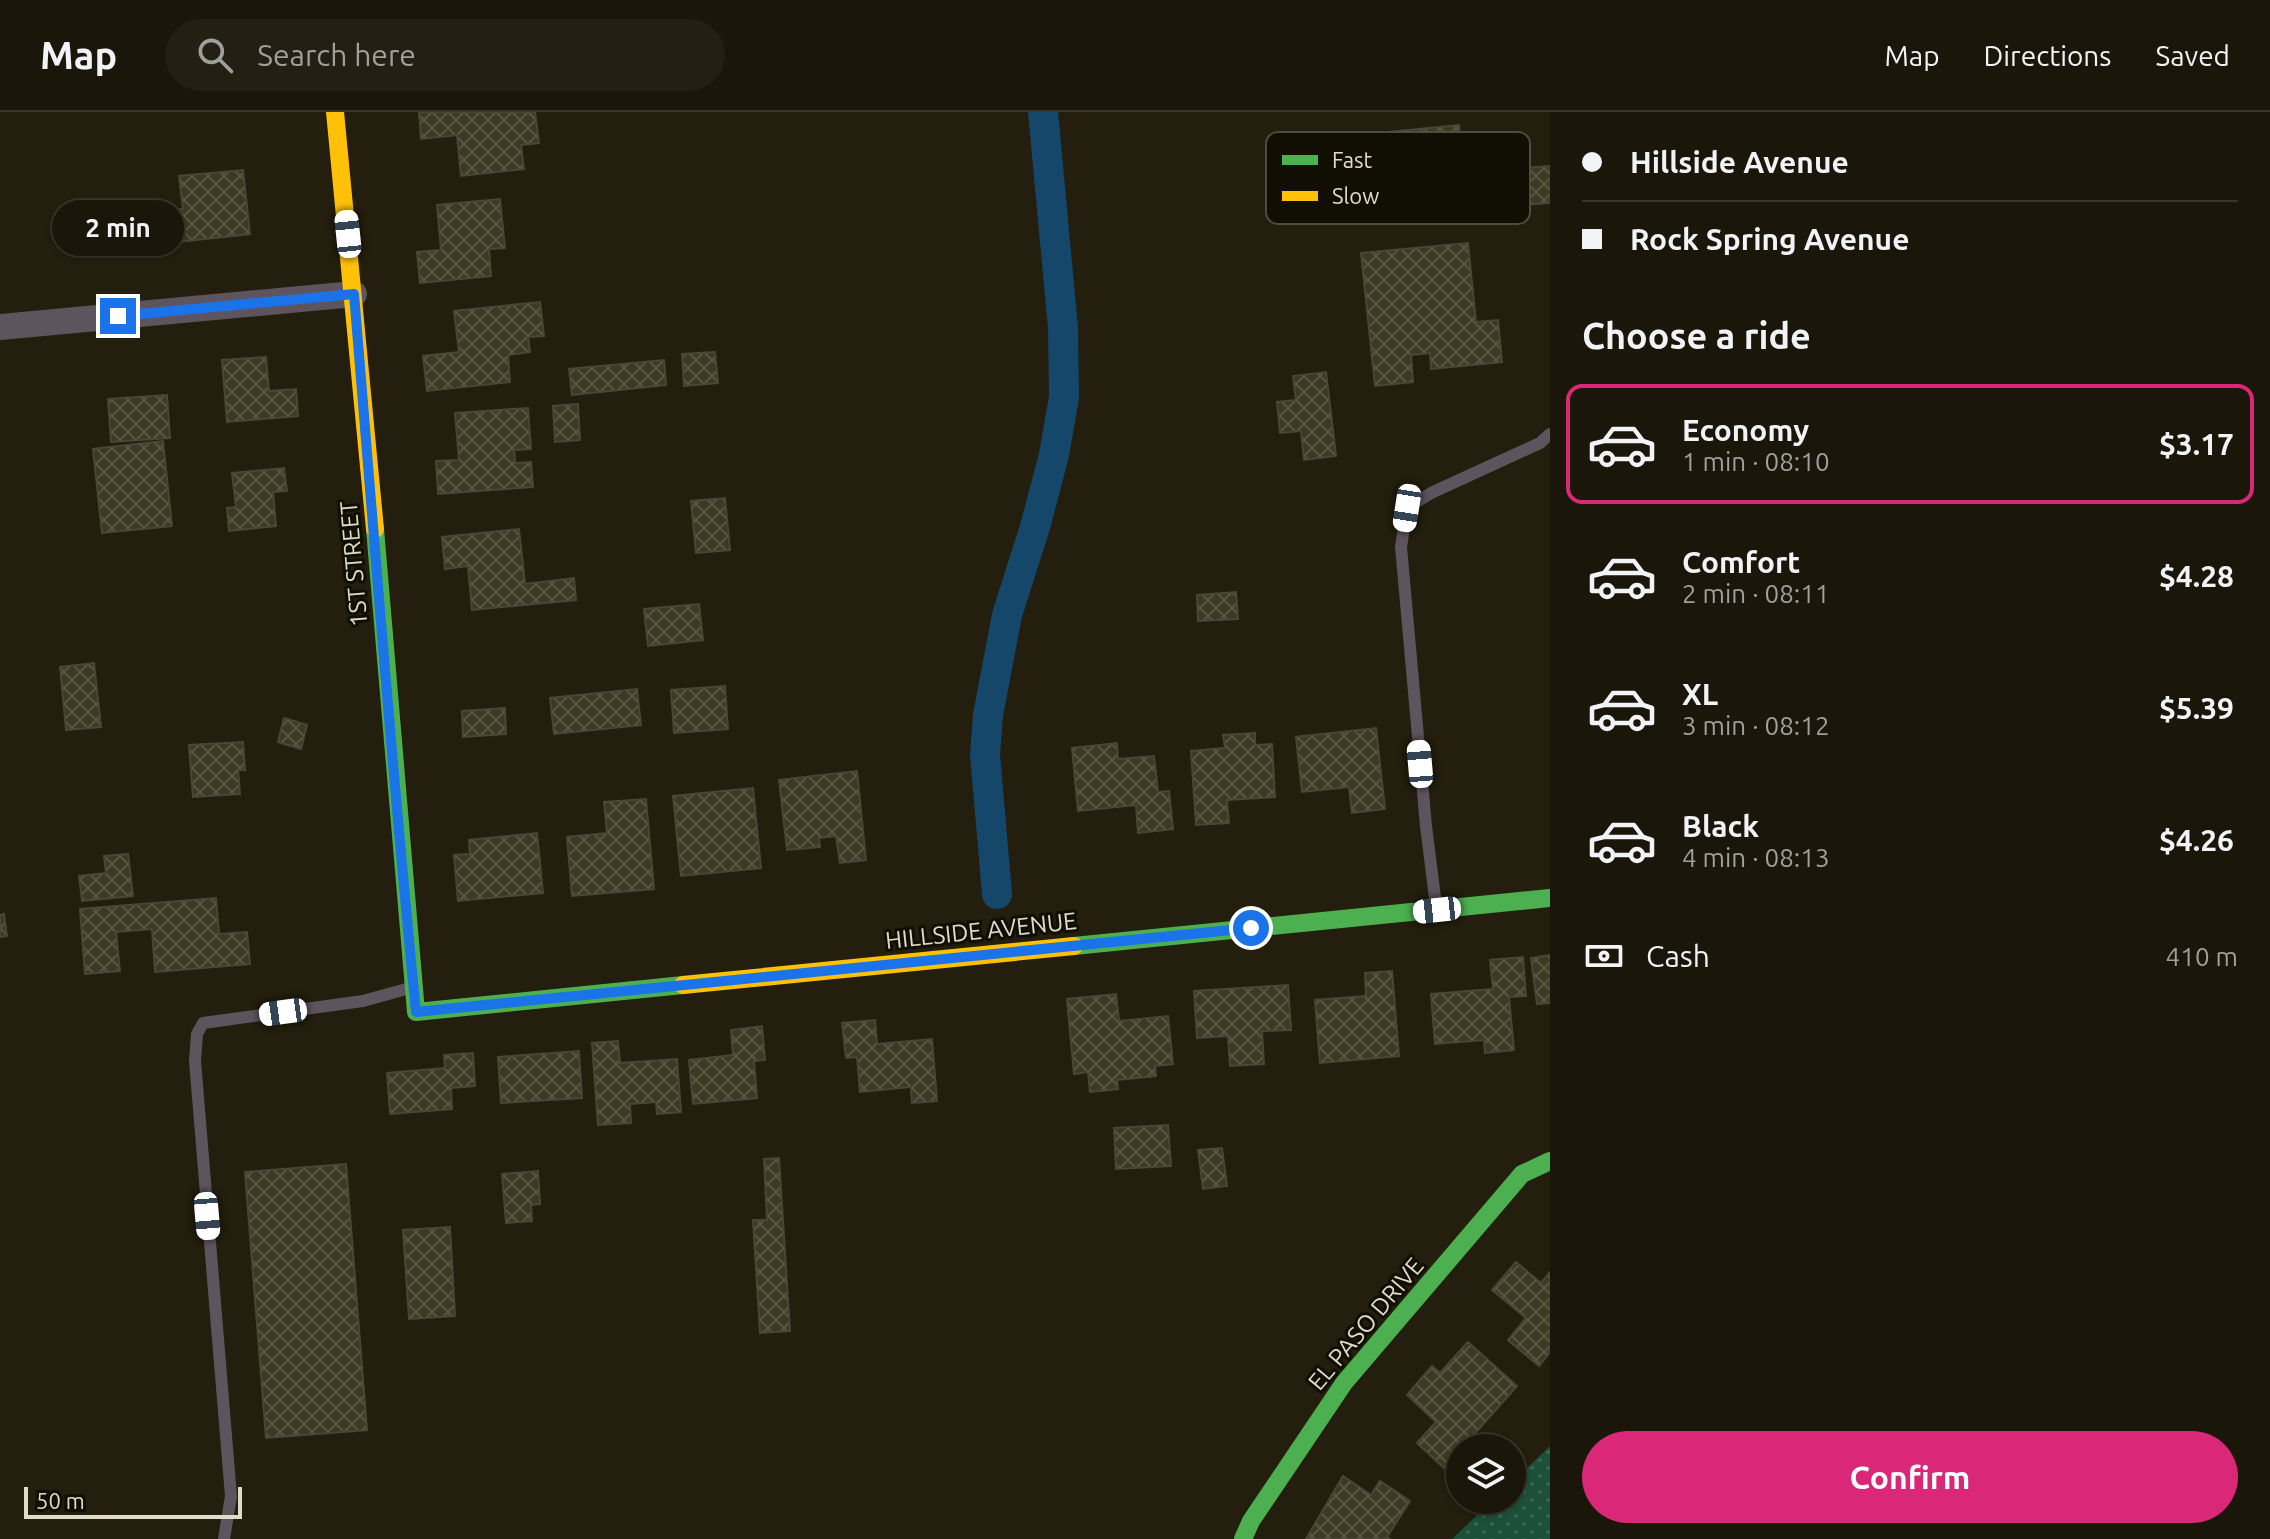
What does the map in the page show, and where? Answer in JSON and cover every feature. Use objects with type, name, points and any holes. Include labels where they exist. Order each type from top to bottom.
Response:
[{"type":"street","name":"1ST STREET","points":[[335,112],[354,294],[401,868],[416,1012]]},
{"type":"street","points":[[0,327],[354,294]]},
{"type":"street","name":"HILLSIDE AVENUE","points":[[416,1012],[1550,898]]},
{"type":"street","name":"EL PASO DRIVE","points":[[1243,1539],[1251,1521],[1344,1383],[1522,1174],[1550,1161]]},
{"type":"lane","points":[[1437,910],[1426,826],[1401,547],[1407,508],[1431,493],[1540,443],[1550,434]]},
{"type":"lane","points":[[224,1539],[231,1496],[195,1061],[197,1034],[203,1023],[363,1001],[414,987]]},
{"type":"green space","points":[[1550,1446],[1550,1539],[1452,1539],[1478,1514],[1526,1514],[1526,1469]]},
{"type":"building","points":[[419,112],[535,112],[539,143],[521,145],[524,169],[461,176],[457,135],[421,139]]},
{"type":"building","points":[[1459,125],[1460,132],[1389,132]]},
{"type":"building","points":[[1550,166],[1550,203],[1530,204],[1530,168]]},
{"type":"building","points":[[243,170],[250,234],[179,242],[175,210],[183,209],[179,176]]},
{"type":"building","points":[[500,199],[505,248],[489,249],[491,276],[420,283],[417,252],[441,250],[437,205]]},
{"type":"building","points":[[1468,243],[1476,322],[1498,320],[1502,362],[1431,369],[1430,353],[1411,355],[1413,382],[1375,386],[1361,253]]},
{"type":"building","points":[[540,302],[544,336],[528,337],[530,352],[508,355],[510,382],[427,391],[423,356],[459,352],[454,311]]},
{"type":"building","points":[[715,352],[718,383],[684,386],[682,354]]},
{"type":"building","points":[[266,357],[269,391],[296,389],[298,416],[227,422],[222,360]]},
{"type":"building","points":[[664,360],[666,385],[572,395],[569,369]]},
{"type":"building","points":[[1326,372],[1336,456],[1304,460],[1301,431],[1280,433],[1277,402],[1296,400],[1293,376]]},
{"type":"building","points":[[167,395],[170,438],[111,442],[108,399]]},
{"type":"building","points":[[578,404],[580,440],[555,442],[553,406]]},
{"type":"building","points":[[528,408],[531,449],[514,450],[515,463],[531,462],[533,487],[438,494],[436,461],[459,460],[455,413]]},
{"type":"building","points":[[163,441],[172,526],[102,533],[93,449]]},
{"type":"building","points":[[284,468],[287,491],[273,492],[276,526],[229,531],[227,508],[236,507],[232,473]]},
{"type":"building","points":[[725,498],[730,550],[696,553],[691,501]]},
{"type":"building","points":[[519,529],[525,584],[574,578],[576,600],[472,610],[468,566],[445,569],[442,537]]},
{"type":"building","points":[[1236,592],[1238,619],[1198,621],[1197,595]]},
{"type":"building","points":[[699,604],[703,640],[648,646],[644,609]]},
{"type":"building","points":[[94,663],[101,727],[66,730],[60,667]]},
{"type":"building","points":[[725,686],[728,729],[674,733],[671,690]]},
{"type":"building","points":[[637,689],[641,725],[554,734],[550,698]]},
{"type":"building","points":[[505,708],[506,734],[463,737],[462,711]]},
{"type":"building","points":[[284,718],[307,725],[301,749],[278,742]]},
{"type":"building","points":[[1376,728],[1385,809],[1352,813],[1349,787],[1302,792],[1296,737]]},
{"type":"building","points":[[1255,733],[1255,745],[1272,744],[1275,797],[1227,800],[1229,823],[1196,825],[1191,751],[1225,748],[1223,735]]},
{"type":"building","points":[[243,742],[245,770],[238,770],[240,794],[193,797],[189,745]]},
{"type":"building","points":[[1117,743],[1118,759],[1154,756],[1158,792],[1169,791],[1173,829],[1138,833],[1136,805],[1078,811],[1072,748]]},
{"type":"building","points":[[857,771],[866,860],[840,863],[836,836],[819,838],[820,847],[787,850],[779,780]]},
{"type":"building","points":[[753,788],[761,868],[681,876],[673,796]]},
{"type":"building","points":[[646,799],[654,889],[572,896],[567,837],[607,833],[604,802]]},
{"type":"building","points":[[537,833],[543,893],[458,901],[454,855],[470,854],[469,840]]},
{"type":"building","points":[[128,854],[133,896],[82,901],[79,876],[106,873],[104,856]]},
{"type":"building","points":[[216,898],[219,934],[247,932],[250,964],[155,972],[152,929],[116,932],[120,971],[85,974],[80,909]]},
{"type":"building","points":[[4,914],[7,936],[0,937],[0,915]]},
{"type":"building","points":[[1550,955],[1550,1003],[1537,1004],[1531,958]]},
{"type":"building","points":[[1523,957],[1526,996],[1509,997],[1514,1050],[1485,1053],[1484,1040],[1435,1044],[1431,994],[1493,989],[1490,960]]},
{"type":"building","points":[[1392,971],[1399,1056],[1320,1063],[1315,1000],[1366,996],[1365,973]]},
{"type":"building","points":[[1288,985],[1291,1030],[1262,1031],[1264,1064],[1230,1066],[1228,1036],[1197,1038],[1194,991]]},
{"type":"building","points":[[1116,994],[1119,1021],[1168,1016],[1173,1064],[1155,1066],[1156,1076],[1117,1080],[1118,1089],[1090,1092],[1088,1072],[1074,1074],[1067,999]]},
{"type":"building","points":[[875,1020],[877,1044],[932,1039],[937,1101],[912,1103],[911,1087],[860,1092],[857,1057],[846,1058],[842,1023]]},
{"type":"building","points":[[762,1026],[765,1060],[754,1061],[757,1098],[693,1104],[689,1060],[733,1055],[731,1030]]},
{"type":"building","points":[[618,1041],[620,1063],[677,1059],[681,1112],[657,1114],[656,1102],[630,1104],[631,1123],[598,1125],[592,1043]]},
{"type":"building","points":[[579,1051],[582,1098],[501,1103],[498,1057]]},
{"type":"building","points":[[473,1053],[475,1086],[451,1088],[452,1109],[390,1114],[387,1073],[445,1068],[444,1055]]},
{"type":"building","points":[[1168,1125],[1171,1166],[1116,1169],[1114,1128]]},
{"type":"building","points":[[1222,1148],[1227,1186],[1203,1189],[1198,1150]]},
{"type":"building","points":[[779,1158],[790,1331],[760,1333],[753,1220],[767,1220],[764,1159]]},
{"type":"building","points":[[346,1164],[367,1430],[266,1438],[245,1172]]},
{"type":"building","points":[[538,1171],[540,1204],[531,1205],[532,1221],[506,1223],[502,1174]]},
{"type":"building","points":[[450,1227],[455,1316],[409,1319],[403,1230]]},
{"type":"building","points":[[1516,1262],[1541,1283],[1550,1272],[1550,1352],[1539,1366],[1508,1340],[1526,1318],[1492,1290]]},
{"type":"building","points":[[1468,1342],[1517,1386],[1474,1434],[1446,1434],[1444,1468],[1417,1443],[1436,1422],[1407,1395],[1432,1366],[1440,1373]]},
{"type":"building","points":[[1343,1476],[1371,1495],[1380,1481],[1410,1501],[1387,1537],[1390,1539],[1306,1539]]},
{"type":"waterway","points":[[997,894],[985,754],[988,715],[1007,615],[1054,455],[1064,397],[1063,328],[1043,112]]},
{"type":"traffic: fast","points":[[375,529],[416,1012],[683,985]]},
{"type":"traffic: fast","points":[[1074,946],[1550,898]]},
{"type":"traffic: fast","points":[[1243,1539],[1251,1521],[1344,1383],[1522,1174],[1550,1161]]},
{"type":"traffic: slow","points":[[335,112],[375,529]]},
{"type":"traffic: slow","points":[[683,985],[1074,946]]},
{"type":"route","points":[[118,316],[354,294],[401,868],[416,1012],[1251,928]]}]
